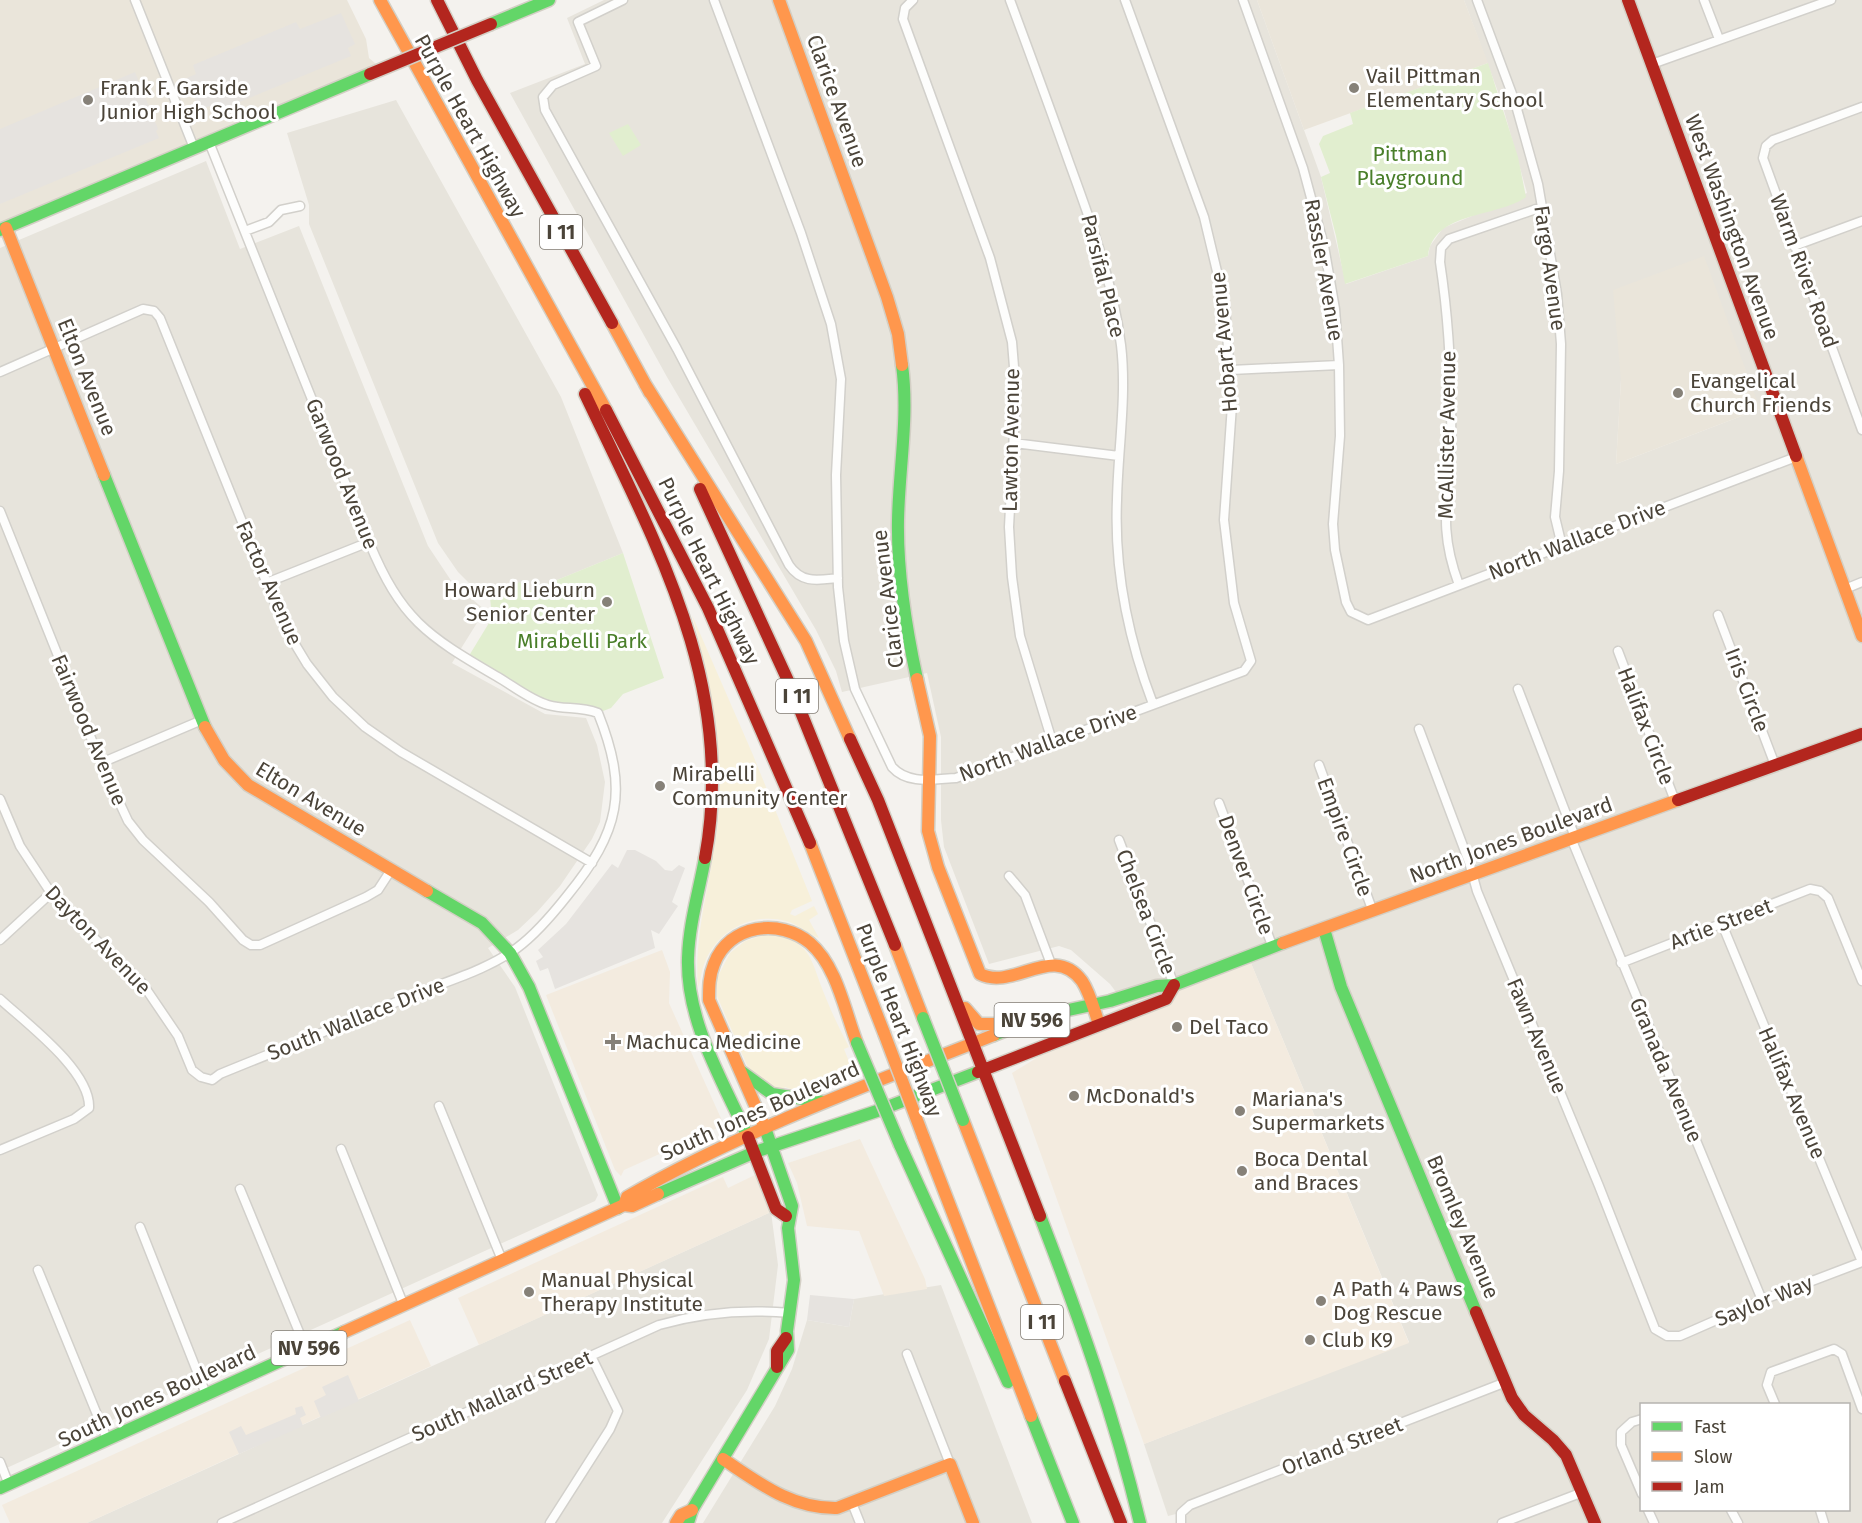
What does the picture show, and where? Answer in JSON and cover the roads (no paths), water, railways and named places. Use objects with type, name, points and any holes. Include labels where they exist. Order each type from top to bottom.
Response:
[{"type":"main road","name":"Purple Heart Highway","points":[[380,0],[670,532],[733,662],[792,797],[1072,1523]]},
{"type":"main road","name":"Purple Heart Highway","points":[[437,0],[482,88],[645,384],[729,546],[781,660],[825,764],[1120,1523]]},
{"type":"main road","points":[[3,229],[549,0]]},
{"type":"main road","name":"Clarice Avenue","points":[[779,0],[887,297],[898,334],[906,393],[898,521],[899,560],[913,660],[930,736],[928,831],[932,848],[977,970],[984,978],[997,980],[1051,964]]},
{"type":"main road","name":"West Washington Avenue","points":[[1628,0],[1862,636]]},
{"type":"main road","name":"Elton Avenue","points":[[3,229],[55,348],[202,720],[222,759],[244,783],[482,924],[510,953],[529,987],[621,1206]]},
{"type":"main road","points":[[535,285],[676,594],[700,666],[711,732],[713,801],[709,836],[690,938],[689,981],[701,1030],[755,1152],[776,1209],[786,1216]]},
{"type":"main road","points":[[645,384],[808,647],[891,832],[974,1042],[1094,1359],[1123,1451],[1140,1523]]},
{"type":"main road","name":"North Jones Boulevard","points":[[919,1064],[1060,1011],[1092,1006],[1160,984],[1174,985],[1372,909],[1862,734]]},
{"type":"main road","points":[[688,1523],[692,1510],[762,1398],[777,1367],[775,1354],[778,1345],[786,1338],[791,1313],[794,1266],[786,1216],[792,1206],[765,1128],[709,1000],[708,976],[714,959],[726,944],[739,934],[759,927],[792,931],[817,951],[900,1145],[1072,1523]]},
{"type":"main road","name":"Bromley Avenue","points":[[1324,929],[1341,987],[1506,1382],[1521,1414],[1566,1455],[1596,1523]]},
{"type":"main road","points":[[1051,964],[1066,967],[1076,974],[1085,986],[1099,1024]]},
{"type":"main road","name":"North Jones Boulevard","points":[[930,1091],[1166,999],[1174,985]]},
{"type":"main road","points":[[958,1002],[979,1024],[995,1024],[1007,1029]]},
{"type":"main road","name":"South Jones Boulevard","points":[[621,1206],[627,1197],[665,1175],[823,1102],[919,1064]]},
{"type":"main road","points":[[736,1065],[750,1080],[768,1092],[792,1099],[810,1098],[823,1102]]},
{"type":"main road","name":"South Jones Boulevard","points":[[5,1487],[621,1206],[632,1206],[755,1152],[930,1091]]},
{"type":"main road","points":[[723,1459],[792,1502],[810,1509],[837,1508],[950,1464],[973,1523]]},
{"type":"main road","points":[[676,1523],[681,1515],[692,1510]]},
{"type":"street","points":[[135,0],[194,148]]},
{"type":"street","points":[[623,0],[578,22],[596,66],[553,85],[543,97],[545,110],[677,349],[789,565],[795,574],[808,581],[838,578],[836,475],[841,402],[837,350],[801,233],[714,0]]},
{"type":"street","name":"Lawton Avenue","points":[[913,0],[905,8],[903,19],[1004,303],[1012,342],[1016,392],[1009,527],[1020,636],[1052,741]]},
{"type":"street","name":"Parsifal Place","points":[[1010,0],[1096,235],[1112,292],[1121,346],[1123,394],[1117,554],[1122,599],[1137,661],[1153,704]]},
{"type":"street","name":"Hobart Avenue","points":[[1125,0],[1204,217],[1225,305],[1232,405],[1224,520],[1234,603],[1251,661]]},
{"type":"street","name":"Rassler Avenue","points":[[1243,0],[1313,201],[1335,309],[1340,436],[1333,524],[1335,550],[1346,602],[1351,612],[1358,618]]},
{"type":"street","name":"Fargo Avenue","points":[[1477,0],[1515,102],[1542,207],[1557,294],[1561,344],[1556,517],[1562,546]]},
{"type":"street","points":[[1704,0],[1719,39]]},
{"type":"street","points":[[1652,64],[1818,2],[1831,0]]},
{"type":"street","name":"Warm River Road","points":[[1862,107],[1773,140],[1766,146],[1763,158],[1862,430]]},
{"type":"street","name":"Garwood Avenue","points":[[209,142],[369,542],[393,593],[425,631],[450,650],[549,705],[582,707]]},
{"type":"street","points":[[245,231],[269,222],[281,210],[300,206]]},
{"type":"street","name":"McAllister Avenue","points":[[1459,585],[1448,556],[1445,534],[1444,505],[1450,442],[1450,364],[1440,262],[1441,248],[1449,239],[1542,207]]},
{"type":"street","points":[[1794,246],[1862,221]]},
{"type":"street","name":"Factor Avenue","points":[[55,348],[143,309],[154,311],[162,324],[284,626],[307,664],[333,698],[365,727],[402,752],[592,863]]},
{"type":"street","points":[[0,372],[55,348]]},
{"type":"street","points":[[1231,370],[1339,365]]},
{"type":"street","points":[[1014,443],[1119,456]]},
{"type":"street","name":"North Wallace Drive","points":[[1358,618],[1368,620],[1796,457]]},
{"type":"street","name":"Fairwood Avenue","points":[[0,511],[119,805],[143,840],[209,902],[243,940],[251,945],[260,945],[355,904],[378,890],[391,870]]},
{"type":"street","points":[[266,583],[369,542]]},
{"type":"street","name":"North Wallace Drive","points":[[838,578],[844,641],[857,694],[892,766],[899,775],[908,778],[930,780],[956,778],[1244,671],[1251,661]]},
{"type":"street","points":[[1845,589],[1862,582]]},
{"type":"street","name":"Iris Circle","points":[[1718,615],[1775,765]]},
{"type":"street","name":"Halifax Circle","points":[[1618,651],[1674,801]]},
{"type":"street","name":"Granada Avenue","points":[[1518,689],[1621,963],[1762,1300]]},
{"type":"street","name":"South Wallace Drive","points":[[201,1077],[212,1080],[220,1074],[453,979],[510,953],[547,921],[602,848],[613,817],[616,766],[612,749],[598,713],[582,707]]},
{"type":"street","points":[[101,763],[202,720]]},
{"type":"street","name":"Fawn Avenue","points":[[1419,729],[1473,874],[1477,891],[1599,1185],[1655,1329],[1666,1336]]},
{"type":"street","name":"Empire Circle","points":[[1319,765],[1372,909]]},
{"type":"street","name":"Dayton Avenue","points":[[0,799],[20,846],[51,893],[77,922],[142,983],[178,1036],[192,1070],[201,1077]]},
{"type":"street","name":"Denver Circle","points":[[1220,803],[1273,948]]},
{"type":"street","name":"Chelsea Circle","points":[[1119,840],[1174,985]]},
{"type":"street","points":[[1008,876],[1025,895],[1051,964]]},
{"type":"street","name":"Artie Street","points":[[1621,963],[1810,889],[1821,891],[1828,898],[1862,981]]},
{"type":"street","points":[[0,940],[51,893]]},
{"type":"street","name":"Halifax Avenue","points":[[1722,924],[1862,1262]]},
{"type":"street","points":[[0,999],[66,1062],[89,1098],[88,1108],[74,1119],[0,1150]]},
{"type":"street","points":[[439,1106],[502,1260]]},
{"type":"street","points":[[341,1149],[404,1306]]},
{"type":"street","points":[[240,1190],[306,1349]]},
{"type":"street","points":[[140,1227],[206,1394]]},
{"type":"street","name":"Saylor Way","points":[[1666,1336],[1680,1336],[1762,1300],[1862,1262]]},
{"type":"street","points":[[38,1270],[107,1439]]},
{"type":"street","name":"South Mallard Street","points":[[222,1523],[659,1325],[689,1317],[742,1310],[791,1313]]},
{"type":"street","points":[[1775,1403],[1767,1385],[1768,1376],[1775,1369],[1828,1350],[1839,1350],[1862,1409]]},
{"type":"street","points":[[907,1354],[950,1464]]},
{"type":"street","points":[[550,1523],[610,1429],[618,1411],[591,1356]]},
{"type":"street","name":"Orland Street","points":[[1181,1523],[1180,1513],[1190,1504],[1506,1382]]},
{"type":"street","points":[[1640,1420],[1621,1432],[1621,1445],[1640,1492]]},
{"type":"street","points":[[0,1462],[5,1487]]},
{"type":"street","points":[[1502,1523],[1582,1492]]},
{"type":"street","points":[[852,1503],[860,1523]]},
{"type":"place","name":"Vail Pittman Elementary School","points":[[1354,88]]},
{"type":"place","name":"Frank F. Garside Junior High School","points":[[88,100]]},
{"type":"place","name":"Evangelical Church Friends","points":[[1678,393]]},
{"type":"place","name":"Howard Lieburn Senior Center","points":[[607,602]]},
{"type":"place","name":"Mirabelli Community Center","points":[[660,786]]},
{"type":"place","name":"Del Taco","points":[[1177,1027]]},
{"type":"place","name":"Machuca Medicine","points":[[613,1042]]},
{"type":"place","name":"McDonald's","points":[[1074,1096]]},
{"type":"place","name":"Mariana's Supermarkets","points":[[1240,1111]]},
{"type":"place","name":"Boca Dental and Braces","points":[[1242,1171]]},
{"type":"place","name":"Manual Physical Therapy Institute","points":[[529,1292]]},
{"type":"place","name":"A Path 4 Paws Dog Rescue","points":[[1321,1301]]},
{"type":"place","name":"Club K9","points":[[1310,1340]]},
{"type":"park label","name":"Pittman Playground","points":[[1410,166]]},
{"type":"park label","name":"Mirabelli Park","points":[[582,641]]}]
